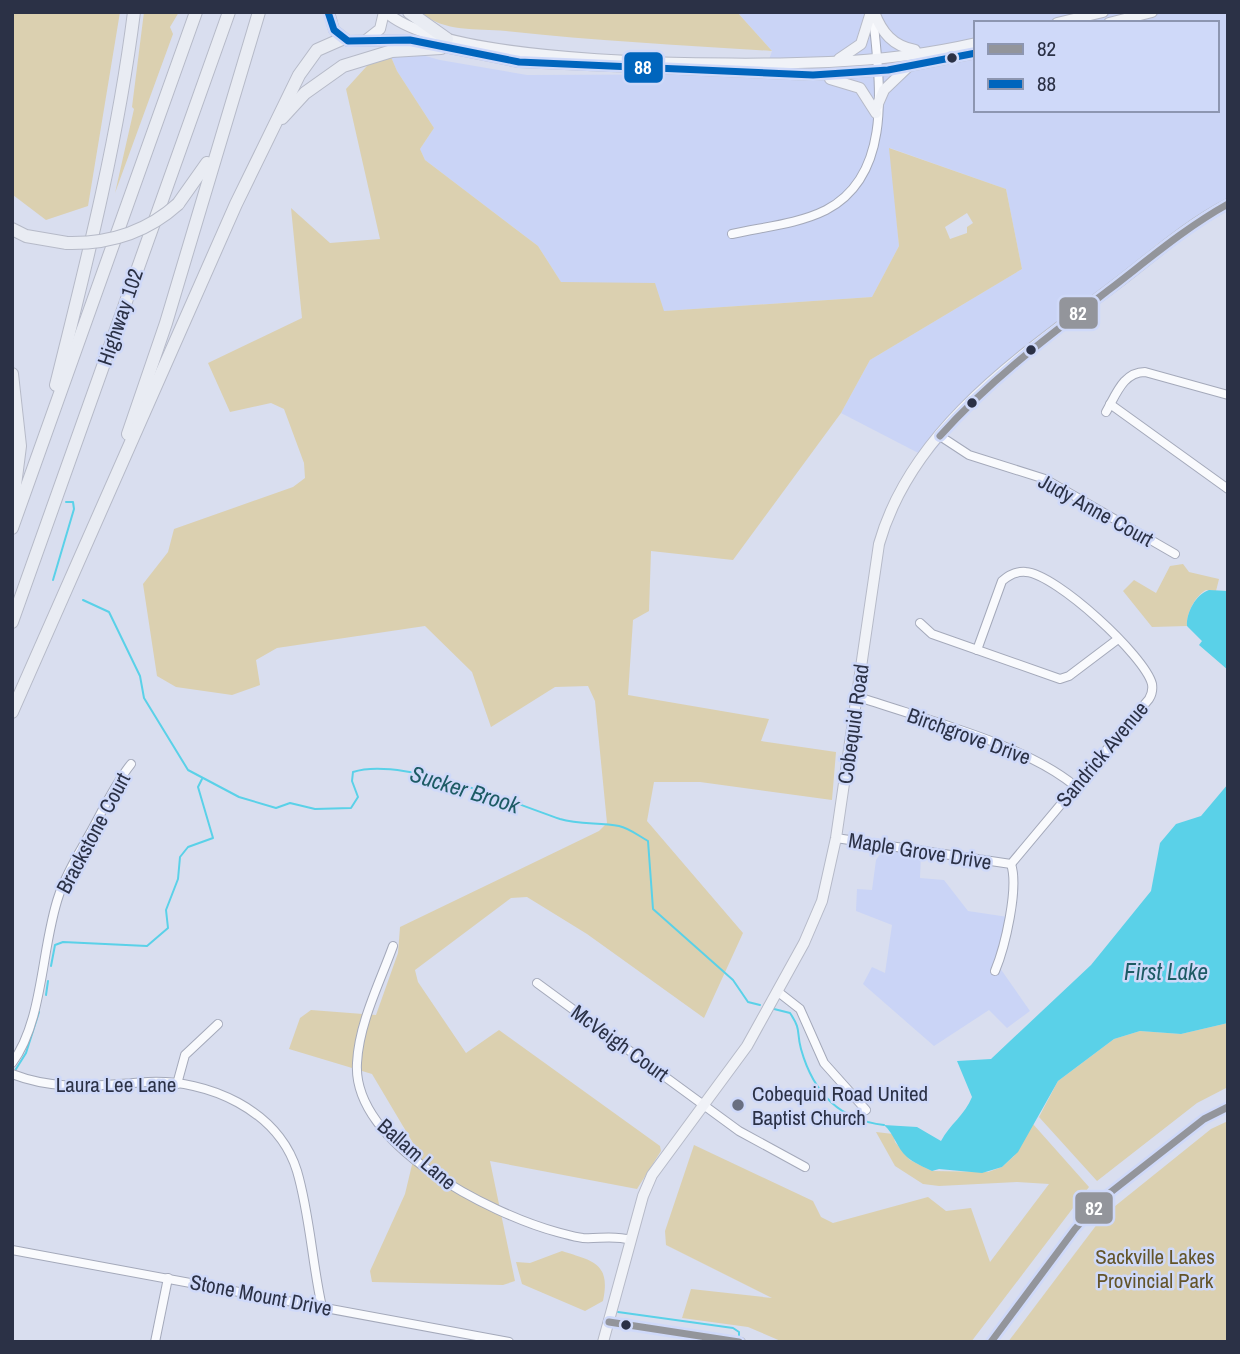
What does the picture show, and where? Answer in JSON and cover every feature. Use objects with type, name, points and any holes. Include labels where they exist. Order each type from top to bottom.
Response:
[{"type":"highway","points":[[35,464],[91,250],[125,88],[134,12]]},
{"type":"highway","name":"Highway 102","points":[[12,528],[196,12]]},
{"type":"highway","name":"Highway 102","points":[[12,622],[229,12]]},
{"type":"highway","points":[[97,524],[166,323],[259,12]]},
{"type":"highway","points":[[409,12],[444,44]]},
{"type":"highway","points":[[12,712],[236,204],[274,126],[308,59],[317,50],[342,39]]},
{"type":"highway","points":[[274,126],[305,93],[343,66],[392,51],[444,44]]},
{"type":"highway","points":[[12,229],[26,236],[67,243],[86,243],[124,236],[155,222],[178,205],[203,170],[228,111]]},
{"type":"highway","points":[[12,374],[20,446],[12,509]]},
{"type":"main road","points":[[366,40],[380,29],[385,12],[405,26],[444,44],[519,62],[813,75],[879,71],[974,53]]},
{"type":"main road","points":[[828,62],[850,54],[861,44],[873,12]]},
{"type":"main road","points":[[873,12],[891,41],[903,48],[931,51]]},
{"type":"main road","points":[[1065,21],[1103,12]]},
{"type":"main road","points":[[1117,21],[1152,12]]},
{"type":"main road","points":[[329,13],[334,30],[342,39],[410,40],[523,54],[670,61],[828,62],[877,59],[974,43]]},
{"type":"main road","points":[[877,110],[884,90],[908,67]]},
{"type":"main road","points":[[813,75],[849,82],[860,88],[877,110]]},
{"type":"main road","name":"Cobequid Road","points":[[603,1342],[630,1240],[652,1175],[747,1046],[822,901],[836,838],[856,696],[885,525],[906,484],[940,436],[971,399],[1009,365],[1186,230],[1228,204]]},
{"type":"street","points":[[732,234],[813,216],[840,201],[863,176],[871,162],[876,140],[879,71],[873,12]]},
{"type":"street","points":[[1228,395],[1141,372],[1128,377],[1108,408],[1228,489]]},
{"type":"street","name":"Judy Anne Court","points":[[940,436],[969,455],[1045,479],[1175,554]]},
{"type":"street","name":"Sandrick Avenue","points":[[977,650],[998,588],[1010,575],[1019,572],[1038,575],[1091,609],[1150,679],[1151,696],[1007,864]]},
{"type":"street","points":[[920,623],[932,634],[1060,679],[1069,676],[1118,639]]},
{"type":"street","name":"Birchgrove Drive","points":[[856,696],[1014,751],[1053,768],[1075,786]]},
{"type":"street","name":"Brackstone Court","points":[[12,1063],[21,1051],[31,1018],[58,895],[74,861],[131,764]]},
{"type":"street","name":"Maple Grove Drive","points":[[836,838],[1007,864]]},
{"type":"street","points":[[995,971],[1003,951],[1013,887],[1007,864]]},
{"type":"street","name":"Ballam Lane","points":[[393,946],[362,1032],[356,1064],[359,1085],[372,1114],[424,1165],[460,1191],[504,1214],[581,1238],[630,1240]]},
{"type":"street","name":"McVeigh Court","points":[[537,983],[704,1103],[744,1135],[772,1146],[805,1167]]},
{"type":"street","points":[[777,991],[800,1009],[824,1063],[866,1110]]},
{"type":"street","points":[[177,1084],[185,1055],[219,1024]]},
{"type":"street","name":"Laura Lee Lane","points":[[12,1074],[38,1084],[66,1088],[152,1082],[196,1085],[224,1095],[256,1114],[280,1140],[296,1169],[322,1307]]},
{"type":"street","points":[[991,1342],[1075,1229],[1102,1199],[1204,1119],[1228,1107]]},
{"type":"street","name":"Stone Mount Drive","points":[[12,1250],[509,1342]]},
{"type":"street","points":[[155,1342],[168,1278]]},
{"type":"street","points":[[608,1322],[741,1342]]},
{"type":"shaded area","points":[[737,12],[1228,12],[1228,201],[1157,244],[1099,296],[1005,369],[928,458],[841,413],[870,360],[1022,269],[1006,189],[890,148],[899,246],[872,297],[664,311],[561,282],[538,246],[425,160],[420,149],[434,128],[397,71],[386,45],[440,60],[527,75],[764,74],[772,51]]},
{"type":"shaded area","points":[[884,848],[921,855],[920,878],[944,880],[968,911],[1008,917],[995,961],[1030,1011],[1007,1028],[989,1010],[934,1046],[863,984],[872,967],[885,973],[892,925],[856,911],[857,889],[872,890],[876,860]]},
{"type":"green space","points":[[12,12],[120,12],[88,206],[46,220],[13,195]]},
{"type":"green space","points":[[144,12],[179,12],[170,27],[173,34],[115,193],[134,109],[132,107]]},
{"type":"green space","points":[[420,12],[737,12],[772,51],[461,28],[440,23]]},
{"type":"green space","points":[[386,45],[397,71],[434,128],[420,149],[425,160],[538,246],[561,282],[655,283],[664,311],[872,297],[899,246],[889,148],[1006,189],[1022,269],[870,360],[841,413],[733,560],[651,551],[649,611],[633,620],[628,695],[769,719],[761,741],[836,752],[832,800],[700,782],[654,782],[647,821],[743,933],[704,1018],[587,934],[527,897],[511,898],[415,970],[418,982],[466,1053],[499,1030],[660,1146],[661,1151],[637,1189],[490,1161],[515,1281],[503,1285],[372,1282],[370,1271],[405,1194],[416,1148],[372,1074],[289,1049],[300,1018],[311,1010],[376,1015],[398,953],[400,927],[599,831],[607,823],[595,701],[588,686],[555,687],[491,727],[472,672],[425,626],[277,648],[256,660],[260,685],[232,695],[176,687],[157,676],[143,584],[168,552],[174,529],[293,487],[305,478],[304,463],[284,409],[271,403],[230,412],[208,363],[302,318],[291,208],[330,243],[380,239],[346,89]],"holes":[[[967,213],[973,223],[967,227],[967,233],[950,239],[945,227]]]},
{"type":"green space","points":[[1183,564],[1189,572],[1219,579],[1216,591],[1206,590],[1198,596],[1190,611],[1187,626],[1152,627],[1123,591],[1134,580],[1156,593],[1170,566]]},
{"type":"green space","name":"Sackville Lakes Provincial Park","points":[[1228,1023],[1228,1087],[1197,1103],[1097,1181],[1039,1117],[1058,1081],[1114,1039],[1140,1031],[1181,1034]]},
{"type":"green space","name":"Sackville Lakes Provincial Park","points":[[1228,1121],[1228,1342],[1008,1342],[1104,1215],[1211,1129]]},
{"type":"green space","points":[[1033,1124],[1089,1187],[971,1342],[783,1342],[748,1327],[682,1318],[691,1289],[772,1298],[666,1245],[665,1231],[694,1145],[813,1201],[821,1217],[833,1223],[928,1197],[946,1211],[971,1208],[990,1262],[1049,1184],[923,1184],[895,1166],[876,1132],[893,1134],[895,1142],[910,1160],[932,1171],[988,1172],[1002,1167],[1014,1156]]},
{"type":"green space","points":[[562,1251],[591,1261],[602,1271],[605,1288],[603,1301],[585,1311],[522,1284],[516,1262],[530,1263]]},
{"type":"water","points":[[1209,590],[1228,591],[1228,670],[1199,645],[1202,641],[1187,626],[1193,605],[1200,595]]},
{"type":"water","name":"First Lake","points":[[1228,784],[1228,1023],[1181,1034],[1140,1031],[1114,1039],[1058,1081],[1018,1152],[1002,1167],[982,1173],[939,1169],[932,1171],[907,1157],[884,1125],[917,1127],[941,1141],[972,1097],[957,1061],[991,1059],[1091,965],[1151,891],[1160,843],[1176,824],[1201,816]]},
{"type":"waterway","name":"Sucker Brook","points":[[53,580],[74,509],[73,502],[66,502]]},
{"type":"waterway","name":"Sucker Brook","points":[[83,600],[109,612],[140,676],[144,698],[188,770],[239,797],[276,808],[290,803],[315,809],[351,808],[358,797],[352,781],[353,772],[399,770],[486,792],[567,821],[626,828],[648,841],[653,909],[733,980],[748,1002],[760,1005]]},
{"type":"waterway","points":[[51,966],[55,945],[63,942],[147,946],[168,928],[166,910],[178,879],[180,857],[188,847],[213,838],[198,787],[202,779]]},
{"type":"waterway","points":[[46,995],[48,981]]},
{"type":"waterway","name":"Sucker Brook","points":[[774,1009],[790,1013],[794,1019],[806,1064],[821,1091],[830,1101],[854,1117],[884,1125]]},
{"type":"waterway","points":[[16,1069],[26,1053],[39,1012]]},
{"type":"waterway","points":[[618,1312],[733,1328],[739,1335]]},
{"type":"transit line","name":"88","points":[[328,12],[334,30],[348,41],[410,40],[519,62],[813,75],[888,70],[974,53]]},
{"type":"transit line","name":"82","points":[[940,436],[980,395],[1043,341],[1168,244],[1228,204]]},
{"type":"transit line","name":"82","points":[[991,1342],[1075,1229],[1102,1199],[1204,1119],[1228,1107]]},
{"type":"transit line","name":"82","points":[[609,1322],[739,1342]]},
{"type":"place","name":"Cobequid Road United Baptist Church","points":[[738,1105]]}]
